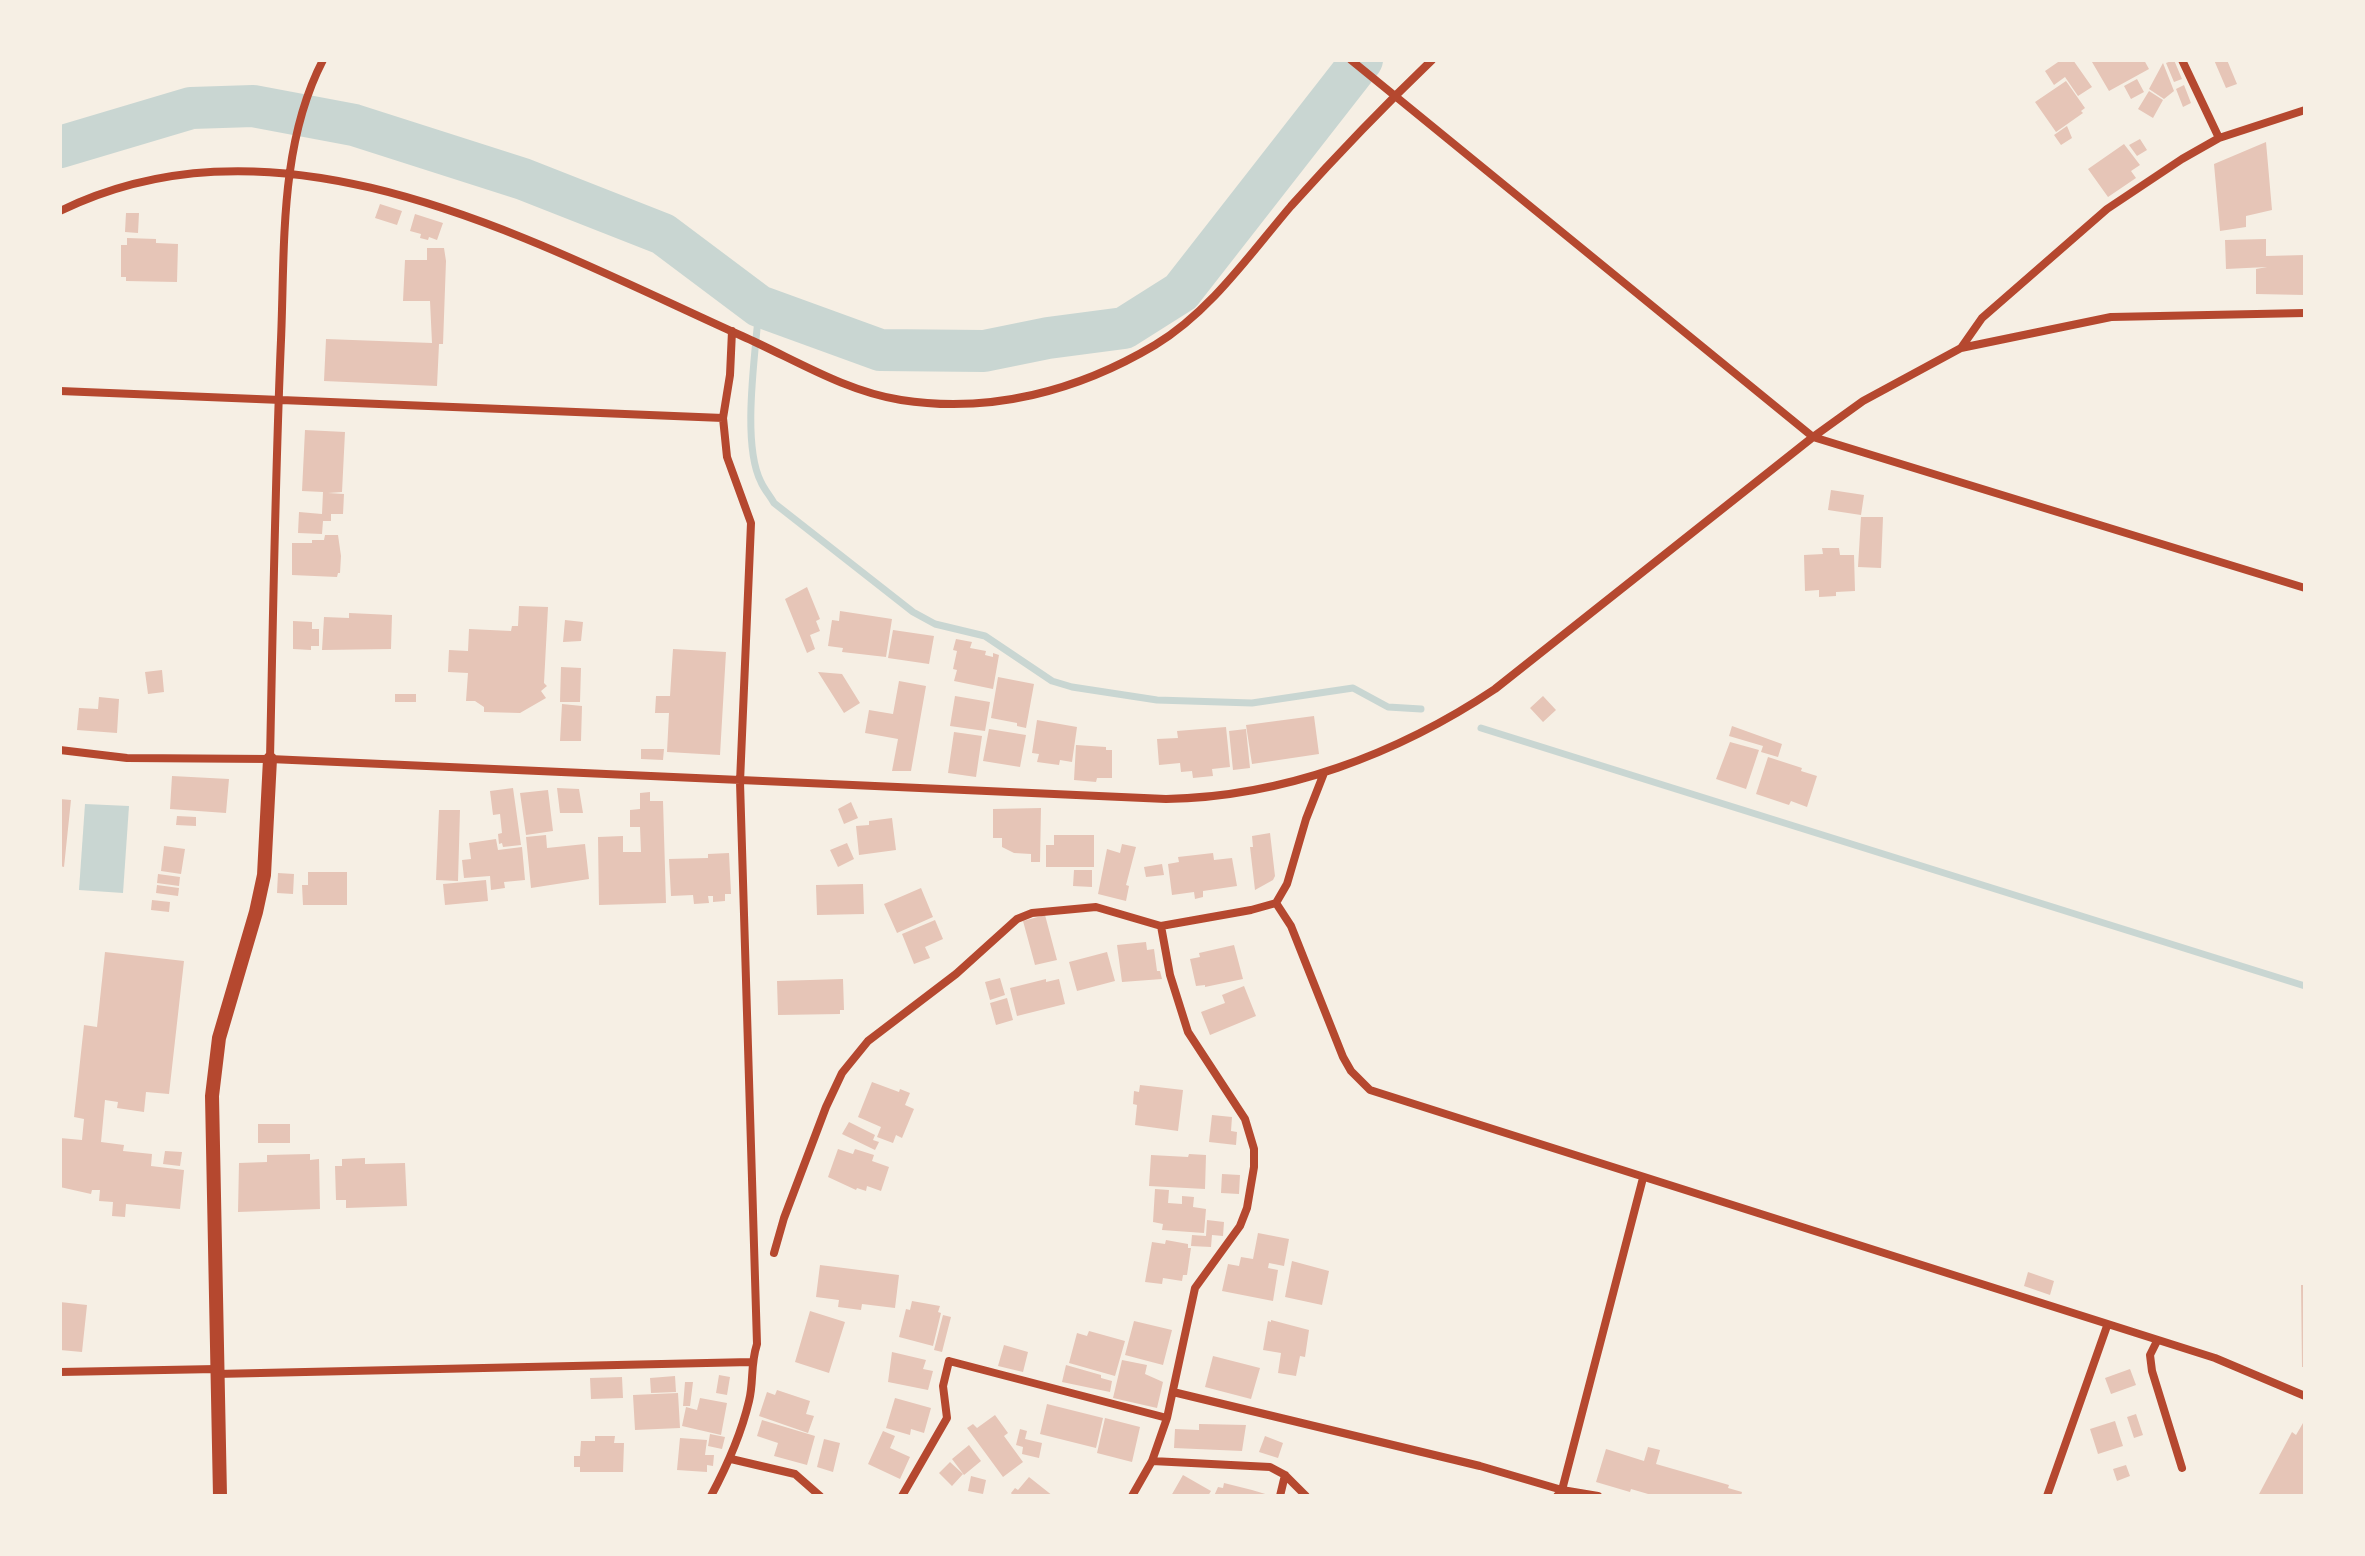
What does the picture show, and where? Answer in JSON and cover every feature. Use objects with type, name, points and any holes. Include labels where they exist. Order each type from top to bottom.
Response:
[{"type":"street","points":[[220,1496],[212,1096],[219,1038],[264,875],[288,173],[311,84],[323,60]]},
{"type":"street","points":[[1351,60],[1813,437],[2305,588]]},
{"type":"street","points":[[60,211],[109,192],[164,178],[232,170],[288,173],[397,194],[458,214],[614,276],[862,391],[933,404],[969,405],[1014,400],[1057,390],[1094,376],[1157,344],[1188,321],[1309,187],[1432,60]]},
{"type":"street","points":[[2182,60],[2219,138]]},
{"type":"street","points":[[1961,348],[1982,318],[2107,209],[2219,138],[2305,110]]},
{"type":"street","points":[[60,750],[127,758],[270,759],[1166,799],[1200,799],[1248,793],[1324,773],[1432,727],[1495,689],[1813,437],[1863,401],[1961,348],[2111,317],[2305,313]]},
{"type":"street","points":[[711,1496],[731,1459],[750,1400],[751,1362],[757,1344],[740,782],[751,523],[727,457],[723,418],[736,333]]},
{"type":"street","points":[[60,391],[723,418]]},
{"type":"street","points":[[774,1253],[826,1107],[842,1073],[868,1041],[956,974],[1017,919],[1032,913],[1096,907],[1161,926],[1276,903],[1287,884],[1306,819],[1324,773]]},
{"type":"street","points":[[1276,903],[1291,926],[1343,1057],[1351,1071],[1370,1090],[2215,1358],[2305,1396]]},
{"type":"street","points":[[1132,1496],[1152,1461],[1167,1418],[1195,1288],[1240,1226],[1247,1208],[1254,1167],[1254,1149],[1245,1119],[1188,1032],[1170,975],[1161,926]]},
{"type":"street","points":[[1559,1493],[1643,1178]]},
{"type":"street","points":[[2047,1496],[2107,1326]]},
{"type":"street","points":[[2157,1341],[2150,1355],[2152,1371],[2182,1468]]},
{"type":"street","points":[[902,1496],[947,1418],[943,1386],[949,1361],[1167,1418]]},
{"type":"street","points":[[60,1372],[751,1362]]},
{"type":"street","points":[[1173,1392],[1480,1466],[1559,1493],[1598,1496]]},
{"type":"street","points":[[731,1459],[795,1474],[820,1496]]},
{"type":"street","points":[[1152,1461],[1258,1464],[1285,1475],[1306,1496]]},
{"type":"street","points":[[1280,1496],[1285,1475]]},
{"type":"shaded area","points":[[85,804],[129,806],[123,893],[79,890]]},
{"type":"building","points":[[2061,60],[2073,60],[2092,87],[2078,96],[2065,77],[2054,85],[2045,71]]},
{"type":"building","points":[[2144,60],[2149,69],[2109,91],[2092,62]]},
{"type":"building","points":[[2174,60],[2182,79],[2174,82],[2166,63]]},
{"type":"building","points":[[2214,60],[2227,60],[2237,84],[2226,88]]},
{"type":"building","points":[[2163,63],[2174,91],[2164,99],[2149,89]]},
{"type":"building","points":[[2137,79],[2144,92],[2131,99],[2124,86]]},
{"type":"building","points":[[2066,81],[2085,108],[2081,111],[2083,113],[2056,132],[2035,102]]},
{"type":"building","points":[[2184,85],[2191,103],[2183,107],[2176,89]]},
{"type":"building","points":[[2149,91],[2163,100],[2153,118],[2138,109]]},
{"type":"building","points":[[2067,126],[2072,138],[2061,145],[2054,135]]},
{"type":"building","points":[[2140,139],[2147,150],[2137,156],[2129,145]]},
{"type":"building","points":[[2266,142],[2272,210],[2246,216],[2246,227],[2220,231],[2214,164]]},
{"type":"building","points":[[2124,144],[2140,165],[2131,171],[2136,178],[2108,197],[2088,169]]},
{"type":"building","points":[[380,204],[402,211],[397,225],[375,218]]},
{"type":"building","points":[[126,213],[139,213],[138,233],[125,232]]},
{"type":"building","points":[[415,214],[443,223],[437,240],[420,238],[421,234],[410,231]]},
{"type":"building","points":[[127,238],[178,244],[177,282],[126,281],[126,277],[121,277],[121,245],[127,245]]},
{"type":"building","points":[[2266,239],[2266,256],[2305,255],[2305,295],[2256,294],[2256,269],[2267,267],[2226,269],[2225,240]]},
{"type":"building","points":[[427,248],[444,248],[446,261],[443,344],[439,344],[437,386],[324,381],[326,339],[432,343],[430,301],[403,301],[405,260],[427,260]]},
{"type":"building","points":[[305,430],[345,432],[342,492],[328,493],[344,494],[343,514],[331,514],[331,521],[323,521],[322,534],[298,533],[299,512],[322,514],[323,492],[302,491]]},
{"type":"building","points":[[1831,490],[1864,495],[1861,515],[1828,510]]},
{"type":"building","points":[[1861,517],[1883,517],[1881,568],[1858,567]]},
{"type":"building","points":[[325,535],[338,535],[341,556],[337,577],[292,575],[292,543],[312,543],[312,540],[324,540]]},
{"type":"building","points":[[1822,548],[1839,548],[1840,555],[1854,555],[1855,591],[1819,597],[1819,590],[1805,591],[1804,555],[1823,554]]},
{"type":"building","points":[[807,587],[820,619],[816,621],[820,631],[810,635],[815,649],[807,653],[785,599]]},
{"type":"building","points":[[519,606],[548,607],[544,683],[547,686],[541,691],[546,698],[520,713],[484,712],[484,707],[475,701],[466,701],[468,673],[448,672],[449,650],[468,651],[469,629],[511,631],[512,626],[518,626]]},
{"type":"building","points":[[840,611],[892,619],[886,657],[842,652],[843,648],[828,646],[832,620],[839,621]]},
{"type":"building","points":[[349,613],[392,615],[391,649],[322,650],[324,617],[349,618]]},
{"type":"building","points":[[565,620],[583,622],[581,641],[563,642]]},
{"type":"building","points":[[293,621],[312,622],[312,629],[319,629],[319,646],[311,646],[311,650],[293,649]]},
{"type":"building","points":[[893,630],[934,636],[929,664],[888,658]]},
{"type":"building","points":[[956,639],[972,642],[970,648],[986,651],[985,655],[999,655],[993,689],[954,681],[957,651],[953,650]]},
{"type":"building","points":[[673,649],[726,652],[720,755],[667,752],[669,713],[655,713],[656,696],[670,696]]},
{"type":"building","points":[[561,667],[581,668],[580,702],[560,702]]},
{"type":"building","points":[[162,670],[164,692],[148,694],[145,672]]},
{"type":"building","points":[[818,672],[842,674],[860,703],[844,713]]},
{"type":"building","points":[[998,677],[1034,684],[1026,728],[991,718]]},
{"type":"building","points":[[899,681],[926,686],[911,771],[892,771],[898,739],[865,733],[869,710],[893,714]]},
{"type":"building","points":[[395,694],[416,694],[416,702],[395,702]]},
{"type":"building","points":[[955,696],[990,702],[985,731],[950,726]]},
{"type":"building","points":[[1543,696],[1556,710],[1543,722],[1530,708]]},
{"type":"building","points":[[99,697],[119,699],[117,733],[77,730],[79,708],[98,709]]},
{"type":"building","points":[[562,704],[582,706],[581,741],[560,741]]},
{"type":"building","points":[[1314,716],[1319,754],[1252,764],[1246,725]]},
{"type":"building","points":[[1037,720],[1077,727],[1072,762],[1060,760],[1059,765],[1037,762],[1039,754],[1032,753]]},
{"type":"building","points":[[1732,726],[1782,744],[1778,757],[1761,752],[1763,746],[1729,736]]},
{"type":"building","points":[[1226,727],[1230,767],[1212,769],[1213,776],[1193,778],[1192,771],[1181,772],[1180,763],[1159,765],[1157,739],[1178,738],[1177,731]]},
{"type":"building","points":[[989,729],[1026,735],[1020,767],[983,761]]},
{"type":"building","points":[[1246,729],[1250,768],[1233,770],[1229,731]]},
{"type":"building","points":[[954,732],[982,736],[976,777],[948,773]]},
{"type":"building","points":[[1730,742],[1759,750],[1746,789],[1716,779]]},
{"type":"building","points":[[1076,745],[1112,750],[1112,778],[1097,778],[1096,782],[1074,780]]},
{"type":"building","points":[[641,749],[664,749],[663,760],[641,759]]},
{"type":"building","points":[[1768,757],[1817,776],[1807,807],[1791,801],[1789,805],[1756,794]]},
{"type":"building","points":[[172,776],[229,779],[226,813],[170,809]]},
{"type":"building","points":[[513,788],[521,845],[503,847],[502,843],[499,844],[498,834],[502,833],[500,814],[493,815],[490,791]]},
{"type":"building","points":[[557,788],[579,789],[583,813],[560,813]]},
{"type":"building","points":[[548,790],[553,831],[526,835],[520,793]]},
{"type":"building","points":[[650,792],[650,801],[663,801],[666,903],[599,905],[598,837],[623,836],[623,852],[641,852],[640,827],[630,827],[630,810],[640,809],[640,793]]},
{"type":"building","points":[[60,799],[71,800],[64,867],[60,866]]},
{"type":"building","points":[[851,802],[858,818],[844,824],[838,809]]},
{"type":"building","points":[[1041,808],[1040,862],[1031,862],[1031,854],[1014,853],[1002,847],[1002,838],[993,838],[993,809]]},
{"type":"building","points":[[439,810],[460,810],[458,881],[436,880]]},
{"type":"building","points":[[177,816],[196,817],[196,826],[176,825]]},
{"type":"building","points":[[892,818],[896,850],[859,855],[856,826]]},
{"type":"building","points":[[1270,833],[1275,876],[1255,890],[1250,847],[1253,847],[1252,836]]},
{"type":"building","points":[[546,835],[547,848],[585,844],[589,879],[531,888],[526,837]]},
{"type":"building","points":[[1054,835],[1094,835],[1094,867],[1046,867],[1046,845],[1054,845]]},
{"type":"building","points":[[496,839],[498,850],[522,847],[525,880],[504,882],[505,888],[491,890],[490,876],[464,878],[462,860],[471,859],[469,843]]},
{"type":"building","points":[[847,843],[854,859],[838,867],[830,850]]},
{"type":"building","points":[[1122,844],[1136,847],[1126,885],[1129,886],[1126,901],[1098,894],[1107,849],[1120,853]]},
{"type":"building","points":[[164,846],[185,849],[181,874],[161,871]]},
{"type":"building","points":[[729,853],[731,894],[725,894],[725,901],[713,902],[713,896],[708,896],[709,903],[694,904],[693,895],[671,896],[669,859],[708,858],[708,854]]},
{"type":"building","points":[[1213,853],[1214,860],[1232,858],[1237,886],[1203,891],[1203,897],[1195,899],[1194,892],[1172,895],[1168,864],[1179,862],[1178,857]]},
{"type":"building","points":[[1162,864],[1164,875],[1146,877],[1144,867]]},
{"type":"building","points":[[1074,870],[1092,870],[1092,887],[1073,886]]},
{"type":"building","points":[[308,872],[347,872],[347,905],[303,905],[302,885],[308,885]]},
{"type":"building","points":[[278,873],[294,874],[293,894],[277,893]]},
{"type":"building","points":[[158,874],[180,877],[179,886],[157,883]]},
{"type":"building","points":[[486,880],[488,901],[445,905],[443,884]]},
{"type":"building","points":[[863,884],[864,914],[817,915],[816,885]]},
{"type":"building","points":[[157,885],[179,888],[178,896],[156,893]]},
{"type":"building","points":[[921,888],[933,917],[897,933],[884,904]]},
{"type":"building","points":[[152,900],[170,902],[169,912],[151,910]]},
{"type":"building","points":[[1045,915],[1057,960],[1035,965],[1023,921]]},
{"type":"building","points":[[935,920],[943,939],[925,947],[930,958],[914,964],[902,934]]},
{"type":"building","points":[[1146,942],[1147,950],[1154,949],[1157,971],[1160,971],[1162,979],[1122,982],[1117,945]]},
{"type":"building","points":[[1234,945],[1243,979],[1196,986],[1190,959],[1200,957],[1199,953]]},
{"type":"building","points":[[105,952],[184,961],[169,1094],[146,1092],[144,1112],[117,1108],[118,1102],[105,1100],[101,1142],[124,1145],[123,1151],[152,1154],[151,1166],[184,1170],[180,1209],[126,1204],[125,1217],[112,1216],[113,1202],[99,1201],[100,1190],[92,1190],[91,1194],[60,1187],[60,1138],[82,1140],[84,1119],[74,1117],[84,1025],[97,1027]]},
{"type":"building","points":[[1107,952],[1115,981],[1077,991],[1069,962]]},
{"type":"building","points":[[1000,978],[1005,995],[990,1000],[985,982]]},
{"type":"building","points":[[843,979],[844,1010],[840,1010],[840,1014],[778,1015],[777,981]]},
{"type":"building","points":[[1046,979],[1046,982],[1059,979],[1065,1004],[1017,1016],[1010,988]]},
{"type":"building","points":[[1244,986],[1256,1016],[1210,1035],[1201,1012],[1225,1003],[1222,995]]},
{"type":"building","points":[[1007,998],[1013,1020],[996,1025],[990,1003]]},
{"type":"building","points":[[872,1082],[910,1093],[905,1105],[914,1109],[902,1138],[896,1135],[893,1143],[877,1137],[881,1127],[858,1117]]},
{"type":"building","points":[[1140,1085],[1183,1090],[1178,1131],[1135,1125],[1137,1105],[1133,1104],[1134,1091],[1139,1092]]},
{"type":"building","points":[[1212,1115],[1232,1117],[1231,1131],[1237,1132],[1236,1145],[1209,1142]]},
{"type":"building","points":[[849,1122],[875,1135],[873,1140],[879,1142],[875,1150],[842,1134]]},
{"type":"building","points":[[258,1124],[290,1124],[290,1143],[258,1143]]},
{"type":"building","points":[[838,1149],[853,1154],[855,1149],[874,1155],[872,1161],[889,1167],[881,1191],[867,1186],[866,1191],[856,1190],[828,1177]]},
{"type":"building","points":[[165,1151],[182,1152],[180,1166],[163,1164]]},
{"type":"building","points":[[310,1154],[310,1160],[319,1159],[320,1209],[238,1212],[239,1163],[267,1162],[267,1155]]},
{"type":"building","points":[[1189,1154],[1206,1155],[1205,1189],[1149,1186],[1151,1155],[1188,1157]]},
{"type":"building","points":[[365,1158],[365,1164],[405,1163],[407,1206],[346,1208],[346,1200],[336,1200],[335,1166],[342,1166],[342,1159]]},
{"type":"building","points":[[1222,1174],[1240,1175],[1239,1194],[1221,1193]]},
{"type":"building","points":[[1155,1189],[1169,1190],[1168,1203],[1182,1204],[1182,1196],[1194,1197],[1193,1207],[1206,1209],[1204,1233],[1162,1230],[1163,1224],[1153,1222]]},
{"type":"building","points":[[1207,1220],[1224,1222],[1223,1236],[1212,1235],[1211,1247],[1191,1246],[1192,1235],[1206,1236]]},
{"type":"building","points":[[1258,1233],[1289,1239],[1284,1266],[1269,1263],[1268,1268],[1278,1270],[1273,1301],[1222,1291],[1228,1264],[1239,1266],[1241,1257],[1253,1259]]},
{"type":"building","points":[[1166,1240],[1188,1244],[1191,1248],[1187,1275],[1183,1275],[1182,1281],[1163,1278],[1162,1284],[1145,1282],[1152,1242],[1165,1244]]},
{"type":"building","points":[[1292,1261],[1329,1271],[1322,1305],[1285,1297]]},
{"type":"building","points":[[820,1265],[899,1275],[895,1308],[862,1304],[861,1310],[838,1307],[839,1300],[816,1297]]},
{"type":"building","points":[[2028,1272],[2054,1281],[2050,1295],[2024,1286]]},
{"type":"building","points":[[2301,1285],[2305,1285],[2305,1367],[2302,1367]]},
{"type":"building","points":[[912,1301],[940,1306],[933,1346],[899,1337],[906,1309],[910,1310]]},
{"type":"building","points":[[60,1302],[87,1305],[82,1352],[60,1350]]},
{"type":"building","points":[[810,1311],[845,1322],[829,1373],[795,1362]]},
{"type":"building","points":[[943,1315],[951,1317],[942,1352],[934,1350]]},
{"type":"building","points":[[1134,1321],[1172,1330],[1163,1365],[1125,1355]]},
{"type":"building","points":[[1268,1321],[1309,1330],[1305,1357],[1300,1356],[1296,1376],[1278,1373],[1281,1353],[1263,1350]]},
{"type":"building","points":[[1089,1331],[1125,1341],[1115,1376],[1069,1363],[1077,1333],[1087,1336]]},
{"type":"building","points":[[1004,1345],[1028,1352],[1023,1372],[998,1366]]},
{"type":"building","points":[[892,1352],[926,1360],[923,1369],[933,1371],[928,1390],[888,1382]]},
{"type":"building","points":[[1213,1356],[1260,1368],[1251,1399],[1205,1387]]},
{"type":"building","points":[[1122,1360],[1147,1365],[1145,1374],[1163,1382],[1157,1408],[1113,1398]]},
{"type":"building","points":[[1066,1365],[1112,1381],[1110,1392],[1062,1382]]},
{"type":"building","points":[[2130,1369],[2136,1385],[2111,1394],[2105,1378]]},
{"type":"building","points":[[719,1375],[730,1377],[727,1395],[716,1393]]},
{"type":"building","points":[[675,1376],[676,1392],[651,1393],[650,1378]]},
{"type":"building","points":[[622,1377],[623,1398],[591,1399],[590,1378]]},
{"type":"building","points":[[685,1382],[693,1382],[690,1406],[683,1406]]},
{"type":"building","points":[[777,1390],[810,1401],[806,1414],[814,1416],[808,1433],[759,1416],[767,1392],[775,1395]]},
{"type":"building","points":[[678,1393],[680,1428],[635,1430],[633,1395]]},
{"type":"building","points":[[700,1398],[727,1403],[721,1435],[682,1426],[686,1407],[697,1410]]},
{"type":"building","points":[[895,1398],[931,1408],[924,1433],[911,1429],[910,1435],[886,1428]]},
{"type":"building","points":[[1047,1404],[1103,1418],[1096,1448],[1040,1434]]},
{"type":"building","points":[[2136,1414],[2143,1435],[2134,1438],[2127,1417]]},
{"type":"building","points":[[995,1415],[1008,1433],[1004,1436],[1023,1462],[1003,1477],[967,1428],[973,1424],[977,1428]]},
{"type":"building","points":[[1105,1418],[1140,1427],[1132,1462],[1097,1453]]},
{"type":"building","points":[[762,1420],[815,1436],[807,1465],[774,1456],[778,1443],[757,1436]]},
{"type":"building","points":[[2115,1421],[2123,1446],[2098,1454],[2090,1429]]},
{"type":"building","points":[[2303,1423],[2305,1496],[2258,1496],[2292,1432],[2296,1435]]},
{"type":"building","points":[[1199,1424],[1246,1425],[1242,1451],[1174,1448],[1175,1429],[1199,1430]]},
{"type":"building","points":[[1020,1429],[1027,1431],[1025,1439],[1042,1443],[1039,1458],[1022,1454],[1023,1447],[1016,1445]]},
{"type":"building","points":[[883,1431],[895,1436],[890,1448],[910,1457],[900,1479],[868,1464]]},
{"type":"building","points":[[710,1434],[725,1437],[722,1449],[708,1446]]},
{"type":"building","points":[[595,1436],[615,1436],[614,1443],[624,1443],[623,1472],[580,1472],[580,1467],[574,1467],[574,1456],[580,1456],[581,1441],[595,1441]]},
{"type":"building","points":[[1265,1436],[1283,1443],[1278,1458],[1259,1452]]},
{"type":"building","points":[[680,1438],[707,1440],[705,1455],[714,1455],[713,1466],[707,1465],[707,1472],[677,1470]]},
{"type":"building","points":[[824,1439],[840,1443],[833,1472],[817,1467]]},
{"type":"building","points":[[969,1445],[981,1461],[964,1475],[952,1459]]},
{"type":"building","points":[[1648,1447],[1660,1450],[1656,1464],[1729,1485],[1728,1488],[1742,1492],[1741,1496],[1655,1496],[1596,1482],[1606,1449],[1644,1461]]},
{"type":"building","points":[[950,1462],[963,1474],[952,1486],[939,1473]]},
{"type":"building","points":[[2126,1465],[2130,1476],[2117,1481],[2113,1469]]},
{"type":"building","points":[[1183,1475],[1211,1491],[1208,1496],[1171,1496]]},
{"type":"building","points":[[971,1476],[986,1480],[983,1494],[968,1491]]},
{"type":"building","points":[[1029,1477],[1053,1496],[1013,1496],[1011,1493],[1015,1488],[1018,1490]]},
{"type":"building","points":[[1224,1483],[1272,1496],[1214,1496]]},
{"type":"waterway","points":[[60,147],[191,108],[253,106],[354,125],[523,179],[663,234],[759,306],[880,350],[984,351],[1048,338],[1124,328],[1181,292],[1362,60]]},
{"type":"waterway","points":[[759,306],[751,421],[755,465],[762,485],[774,503],[913,612],[935,624],[985,636],[1052,681],[1072,687],[1157,700],[1252,703],[1353,688],[1388,707],[1421,709]]},
{"type":"waterway","points":[[1481,728],[2305,986]]}]
